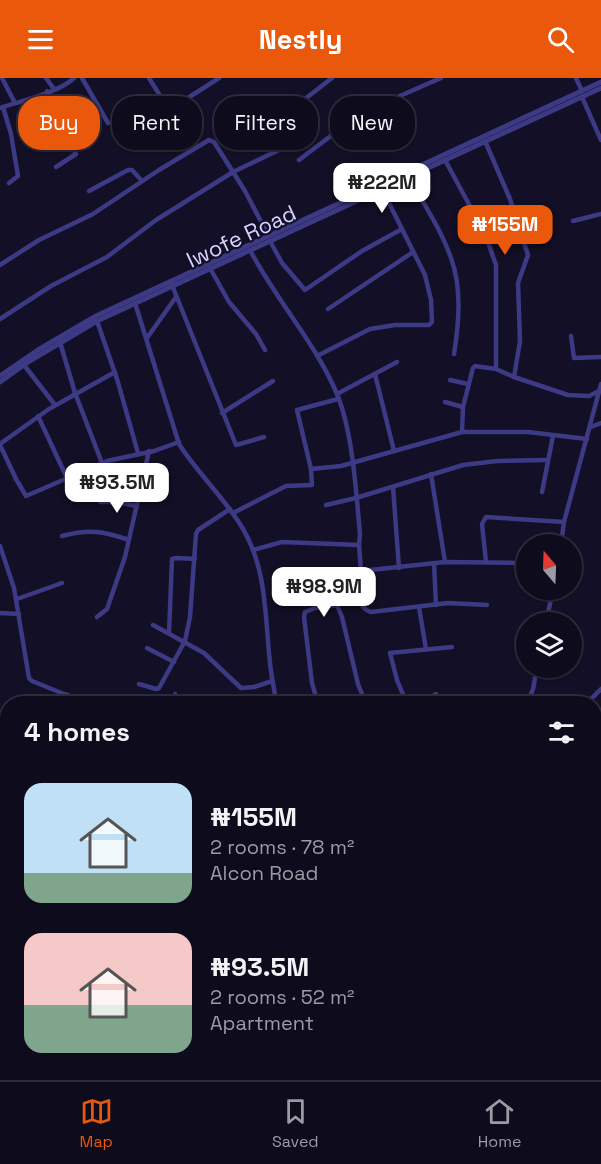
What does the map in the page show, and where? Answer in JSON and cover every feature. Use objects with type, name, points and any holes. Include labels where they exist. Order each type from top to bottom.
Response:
[{"type":"street","points":[[2,78],[15,103]]},
{"type":"street","points":[[46,78],[54,89]]},
{"type":"street","points":[[9,183],[18,176],[11,134],[2,108],[47,92],[74,78]]},
{"type":"street","points":[[82,78],[108,123]]},
{"type":"street","points":[[149,78],[160,96]]},
{"type":"street","points":[[191,96],[219,78]]},
{"type":"street","points":[[309,96],[332,78]]},
{"type":"street","points":[[299,160],[360,113],[441,78]]},
{"type":"street","points":[[576,78],[601,140]]},
{"type":"street","name":"Iwofe Road","points":[[0,376],[70,333],[136,297],[445,160],[582,94],[601,82]]},
{"type":"street","name":"Iwofe Road","points":[[0,382],[70,333],[250,250],[269,238],[582,94],[601,88]]},
{"type":"street","points":[[47,92],[76,154],[56,167]]},
{"type":"street","points":[[0,254],[2,264],[39,240],[93,214],[209,140],[214,142],[254,207],[282,263],[305,290],[362,251],[402,229]]},
{"type":"street","points":[[485,141],[517,218],[528,255],[518,283],[520,341],[514,377]]},
{"type":"street","points":[[0,319],[51,286],[107,257],[156,220],[233,172],[275,150]]},
{"type":"street","points":[[445,160],[485,234],[494,257],[496,369]]},
{"type":"street","points":[[89,190],[128,170],[132,170],[142,181]]},
{"type":"street","points":[[408,176],[441,234],[455,270],[458,308],[454,354]]},
{"type":"street","points":[[317,356],[370,329],[431,324],[429,288],[422,267],[381,189]]},
{"type":"street","points":[[573,221],[601,214]]},
{"type":"street","points":[[485,234],[517,218]]},
{"type":"street","points":[[250,250],[317,356],[338,397],[353,462],[361,571],[359,597],[367,612],[448,603],[487,605]]},
{"type":"street","points":[[328,309],[413,252]]},
{"type":"street","points":[[210,268],[229,302],[256,334],[266,350]]},
{"type":"street","points":[[172,285],[236,445],[264,437]]},
{"type":"street","points":[[147,338],[176,297]]},
{"type":"street","points":[[135,303],[178,442],[192,464],[231,511],[253,550],[264,597],[275,696]]},
{"type":"street","points":[[97,321],[115,372],[138,453]]},
{"type":"street","points":[[571,336],[574,358],[601,357]]},
{"type":"street","points":[[60,342],[75,393],[102,463]]},
{"type":"street","points":[[139,684],[157,689],[185,641],[190,617],[196,534],[231,511],[279,488],[312,485],[311,469],[297,410],[338,397],[396,362]]},
{"type":"street","points":[[24,365],[55,405]]},
{"type":"street","points":[[462,432],[463,407],[475,366],[496,369],[575,396],[589,396],[600,391]]},
{"type":"street","points":[[115,372],[55,405],[0,444],[26,496],[102,463],[178,442]]},
{"type":"street","points":[[375,374],[394,451]]},
{"type":"street","points":[[450,380],[468,384]]},
{"type":"street","points":[[222,413],[273,381]]},
{"type":"street","points":[[562,534],[601,384]]},
{"type":"street","points":[[445,402],[463,407]]},
{"type":"street","points":[[38,416],[67,478]]},
{"type":"street","points":[[591,427],[601,423]]},
{"type":"street","points":[[311,469],[341,466],[462,432],[528,432],[587,439]]},
{"type":"street","points":[[542,492],[553,436]]},
{"type":"street","points":[[97,617],[107,609],[129,540],[149,451]]},
{"type":"street","points":[[326,505],[476,462],[547,460]]},
{"type":"street","points":[[431,474],[445,562]]},
{"type":"street","points":[[393,487],[399,568]]},
{"type":"street","points":[[100,502],[137,506]]},
{"type":"street","points":[[486,562],[482,524],[486,517],[564,522]]},
{"type":"street","points":[[62,536],[76,532],[104,532],[129,540]]},
{"type":"street","points":[[253,550],[282,542],[359,545]]},
{"type":"street","points":[[0,546],[17,599],[29,678],[70,696]]},
{"type":"street","points":[[170,633],[172,560],[176,558],[195,559]]},
{"type":"street","points":[[302,581],[334,574],[445,562],[516,562]]},
{"type":"street","points":[[434,563],[436,605]]},
{"type":"street","points":[[334,574],[337,605],[363,696]]},
{"type":"street","points":[[17,599],[62,583]]},
{"type":"street","points":[[316,696],[312,682],[305,612],[337,605]]},
{"type":"street","points":[[419,607],[426,649]]},
{"type":"street","points":[[0,613],[19,614]]},
{"type":"street","points":[[153,625],[204,653],[241,688],[254,687],[272,681]]},
{"type":"street","points":[[404,696],[390,654],[453,647]]},
{"type":"street","points":[[147,648],[174,662]]},
{"type":"street","points":[[530,696],[535,678]]}]
